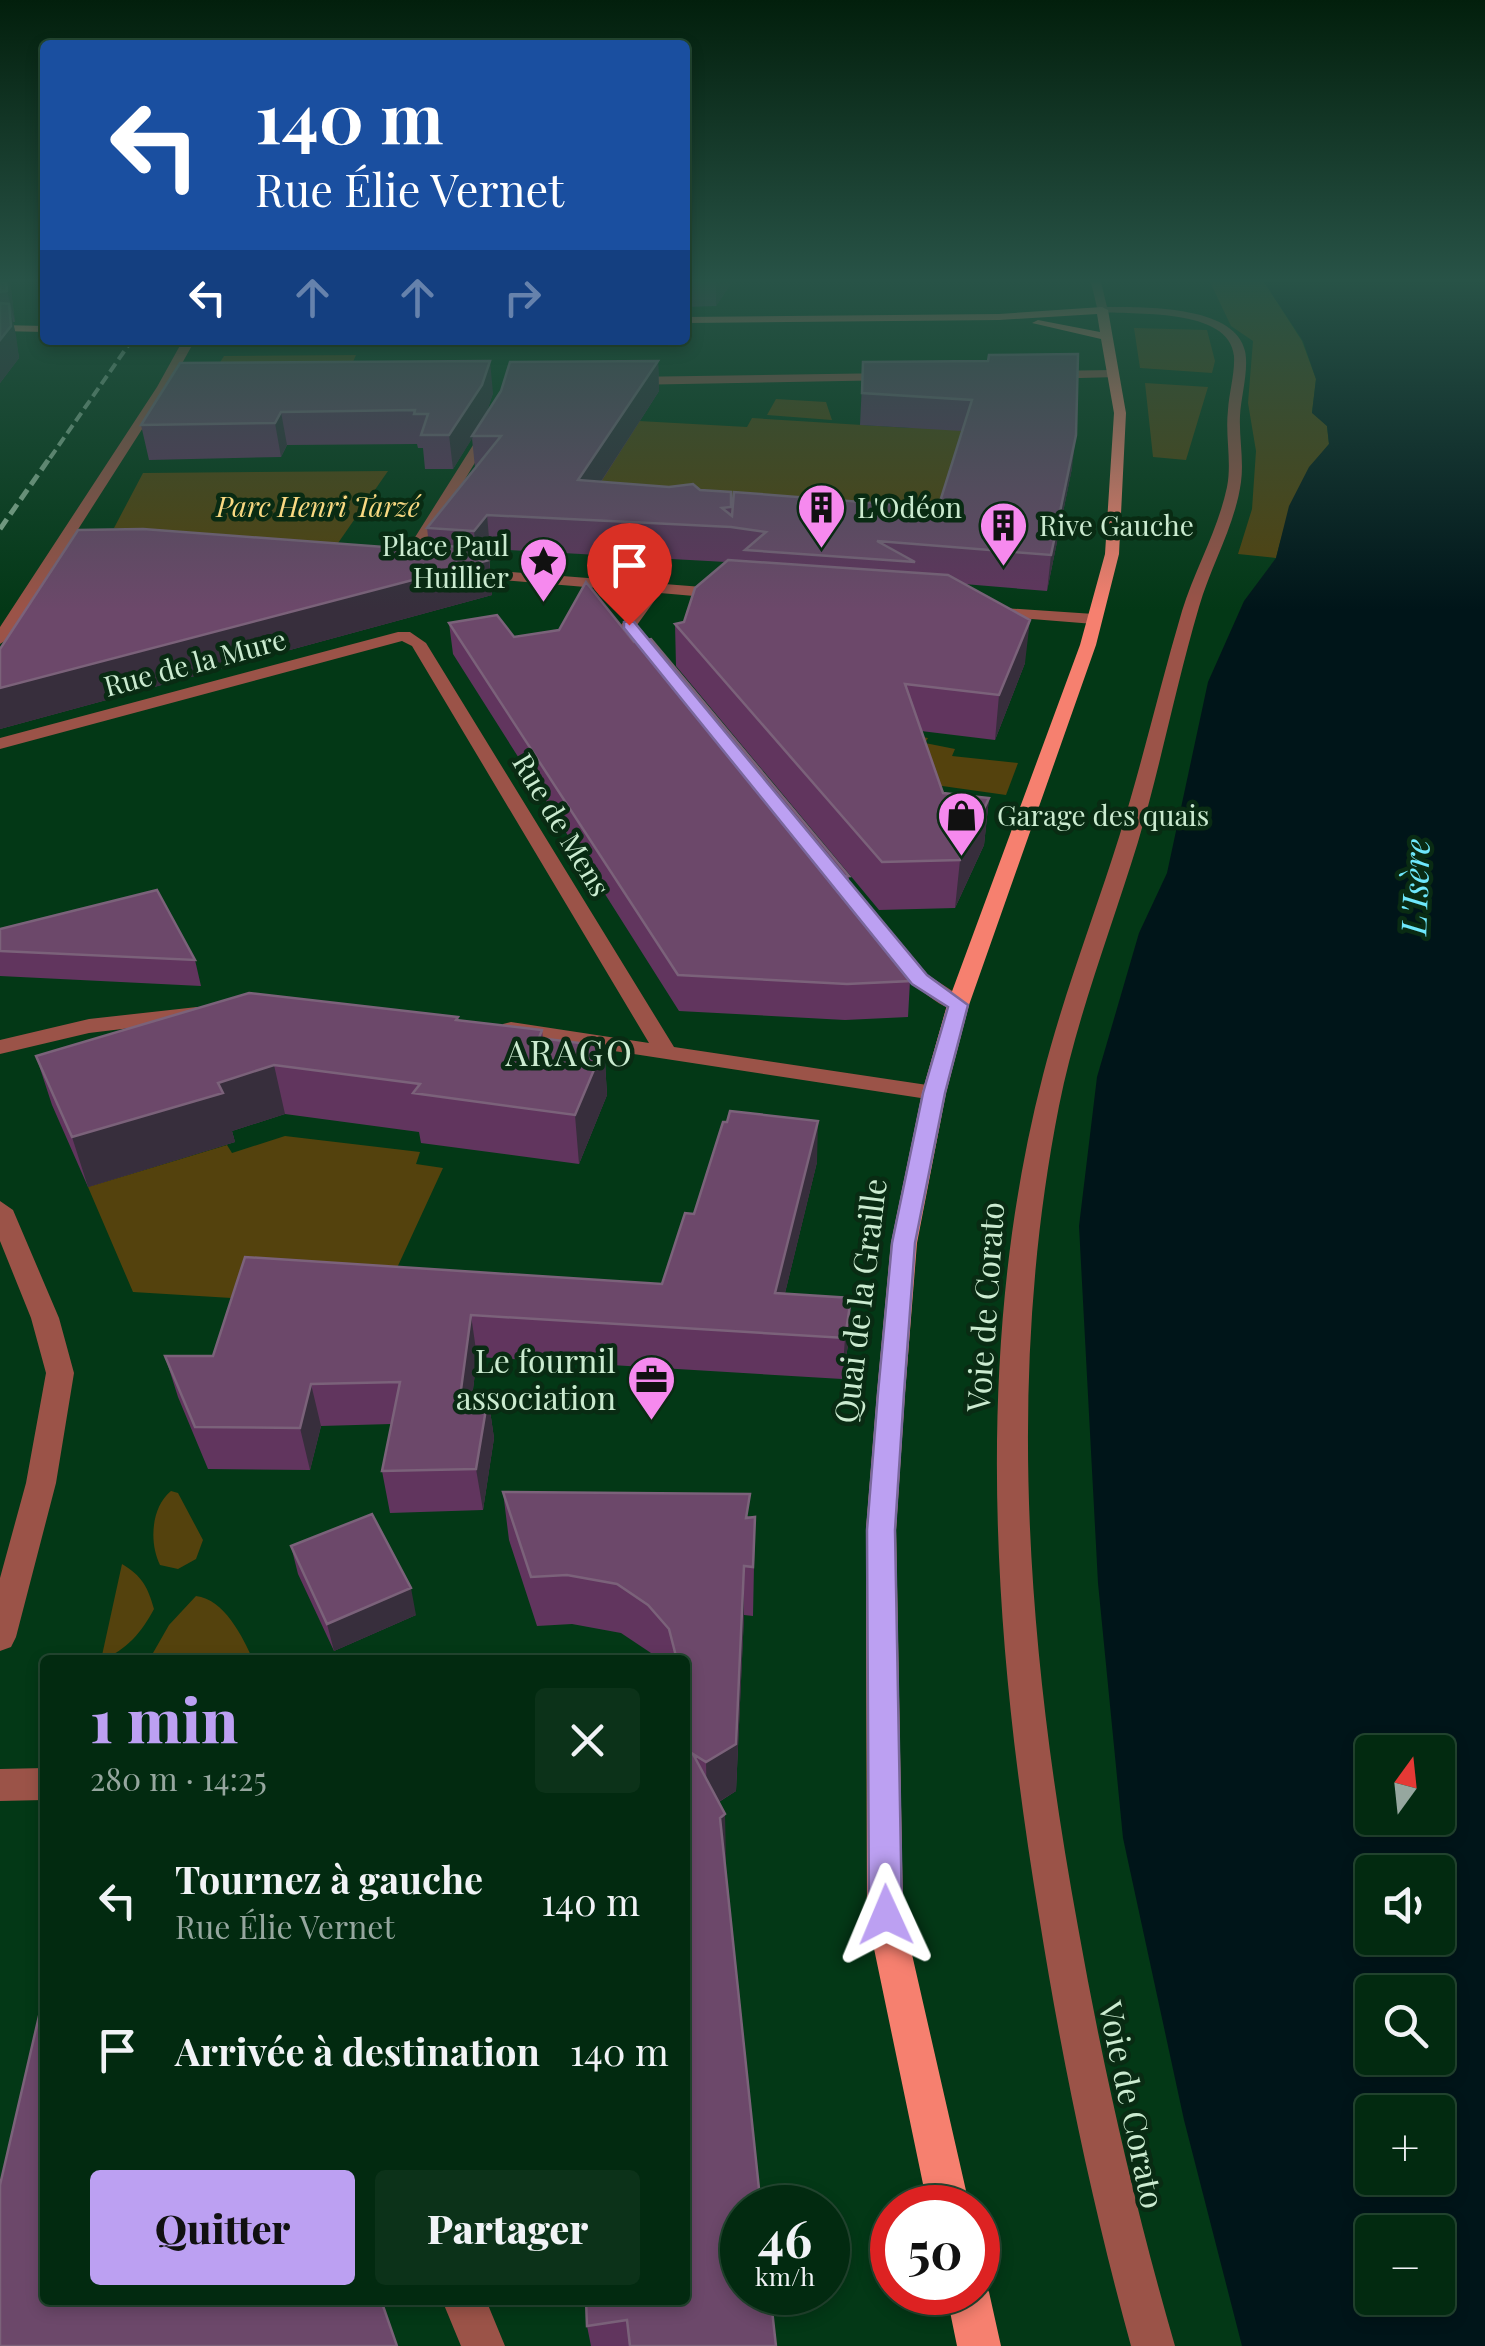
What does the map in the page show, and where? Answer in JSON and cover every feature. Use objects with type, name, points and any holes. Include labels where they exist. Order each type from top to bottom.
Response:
[{"type":"main road","name":"Quai de la Graille","points":[[944,2185],[886,1915],[881,1530],[904,1243],[934,1093],[958,1005],[1094,620],[1112,554],[1120,413],[1117,391]]},
{"type":"main road","points":[[973,2315],[979,2346]]},
{"type":"street","points":[[0,640],[60,544],[167,391]]},
{"type":"street","name":"Voie de Corato","points":[[1152,2346],[1090,2088],[1050,1879],[1018,1615],[1011,1472],[1012,1367],[1024,1228],[1048,1102],[1077,995],[1141,800],[1191,608],[1233,492],[1237,467],[1233,426],[1236,391]]},
{"type":"street","points":[[420,570],[499,405]]},
{"type":"street","points":[[60,544],[78,544]]},
{"type":"street","points":[[384,568],[750,595]]},
{"type":"street","points":[[654,589],[629,625],[680,687]]},
{"type":"street","points":[[966,610],[1094,620]]},
{"type":"street","name":"Rue de la Mure","points":[[0,744],[404,634]]},
{"type":"street","name":"Rue de Mens","points":[[404,634],[418,643],[665,1050]]},
{"type":"street","points":[[818,856],[920,980],[958,1005]]},
{"type":"street","points":[[0,1047],[89,1026],[228,1011]]},
{"type":"street","points":[[480,1025],[934,1093]]},
{"type":"street","points":[[0,1210],[45,1318],[60,1373],[41,1483],[0,1637]]},
{"type":"street","points":[[0,1784],[40,1784]]},
{"type":"street","points":[[466,2305],[482,2346]]},
{"type":"green space","points":[[1146,391],[1207,391],[1186,460],[1153,457]]},
{"type":"green space","points":[[1249,391],[1314,391],[1312,412],[1327,426],[1329,444],[1296,498],[1276,558],[1238,554],[1252,509],[1256,451]]},
{"type":"green space","points":[[975,393],[975,518],[701,524],[519,483],[639,421],[747,427],[752,418],[910,428]]},
{"type":"green space","points":[[776,399],[826,402],[832,420],[767,415]]},
{"type":"green space","name":"Parc Henri Tarzé","points":[[388,471],[336,546],[114,528],[143,473]]},
{"type":"green space","points":[[917,736],[928,738],[925,743],[955,749],[952,756],[1018,763],[1006,795],[921,783]]},
{"type":"green space","points":[[285,1136],[420,1152],[416,1164],[443,1168],[379,1307],[133,1292],[88,1187],[227,1145],[232,1153]]},
{"type":"green space","points":[[171,1491],[178,1493],[203,1540],[196,1559],[178,1569],[160,1565],[154,1546],[159,1506]]},
{"type":"green space","points":[[122,1564],[143,1583],[154,1609],[132,1640],[110,1655],[102,1655]]},
{"type":"green space","points":[[196,1596],[206,1599],[224,1612],[250,1655],[152,1655],[169,1625]]},
{"type":"water","name":"L'Isère","points":[[1315,391],[1485,391],[1485,2346],[1242,2346],[1184,2120],[1123,1838],[1098,1583],[1079,1226],[1097,1077],[1139,933],[1167,873],[1208,682],[1244,601],[1276,558],[1289,506],[1309,467],[1329,444],[1327,426],[1312,413]]},
{"type":"building","points":[[162,391],[478,391],[449,435],[421,435],[428,414],[414,414],[415,410],[281,412],[275,423],[141,425]]},
{"type":"building","points":[[501,391],[638,391],[578,480],[669,487],[693,484],[700,490],[731,492],[731,507],[722,508],[732,516],[734,492],[938,508],[972,400],[862,393],[1077,391],[1076,435],[1051,555],[877,541],[915,562],[745,550],[766,532],[487,515],[474,531],[427,528],[501,436],[472,436]]},
{"type":"building","points":[[143,529],[411,549],[415,544],[462,547],[458,552],[489,554],[489,560],[0,688],[0,649],[78,530]]},
{"type":"building","points":[[728,560],[948,575],[1030,620],[999,695],[905,684],[943,793],[989,798],[960,860],[882,862],[675,624],[684,622],[695,588]]},
{"type":"building","points":[[586,582],[634,642],[651,639],[849,876],[826,877],[910,981],[847,984],[678,975],[449,623],[497,615],[514,637],[559,630]]},
{"type":"building","points":[[157,890],[195,960],[0,951],[0,929]]},
{"type":"building","points":[[249,993],[458,1017],[456,1020],[542,1030],[539,1038],[604,1046],[575,1115],[413,1093],[420,1084],[274,1065],[218,1083],[223,1093],[72,1137],[36,1056]]},
{"type":"building","points":[[730,1111],[818,1121],[775,1293],[851,1298],[845,1338],[471,1315],[460,1397],[488,1397],[476,1469],[382,1471],[400,1382],[311,1384],[300,1428],[195,1427],[165,1356],[213,1356],[245,1257],[662,1284],[685,1213],[694,1214]]},
{"type":"building","points":[[503,1492],[750,1494],[746,1518],[755,1517],[753,1567],[744,1566],[736,1744],[706,1762],[693,1754],[725,1814],[720,1818],[759,2185],[720,2185],[720,2315],[773,2315],[776,2346],[630,2346],[627,2320],[587,2326],[586,2305],[690,2305],[690,1655],[676,1655],[669,1629],[648,1605],[617,1584],[567,1575],[531,1577]]},
{"type":"building","points":[[372,1514],[411,1588],[327,1624],[291,1546]]},
{"type":"building","points":[[40,2012],[40,2305],[383,2305],[397,2346],[0,2346],[0,2185]]},
{"type":"railway","points":[[50,458],[96,391]]},
{"type":"railway","points":[[0,529],[51,456]]},
{"type":"place","name":"L'Odéon","points":[[822,550]]},
{"type":"place","name":"Rive Gauche","points":[[1004,568]]},
{"type":"place","name":"Place Paul Huillier","points":[[544,604]]},
{"type":"place","name":"Garage des quais","points":[[962,858]]},
{"type":"place","name":"Le fournil association","points":[[651,1422]]},
{"type":"district","name":"ARAGO","points":[[570,1054]]},
{"type":"route","points":[[629,625],[920,980],[958,1005],[934,1093],[904,1243],[891,1393],[881,1530],[886,1915]]}]
